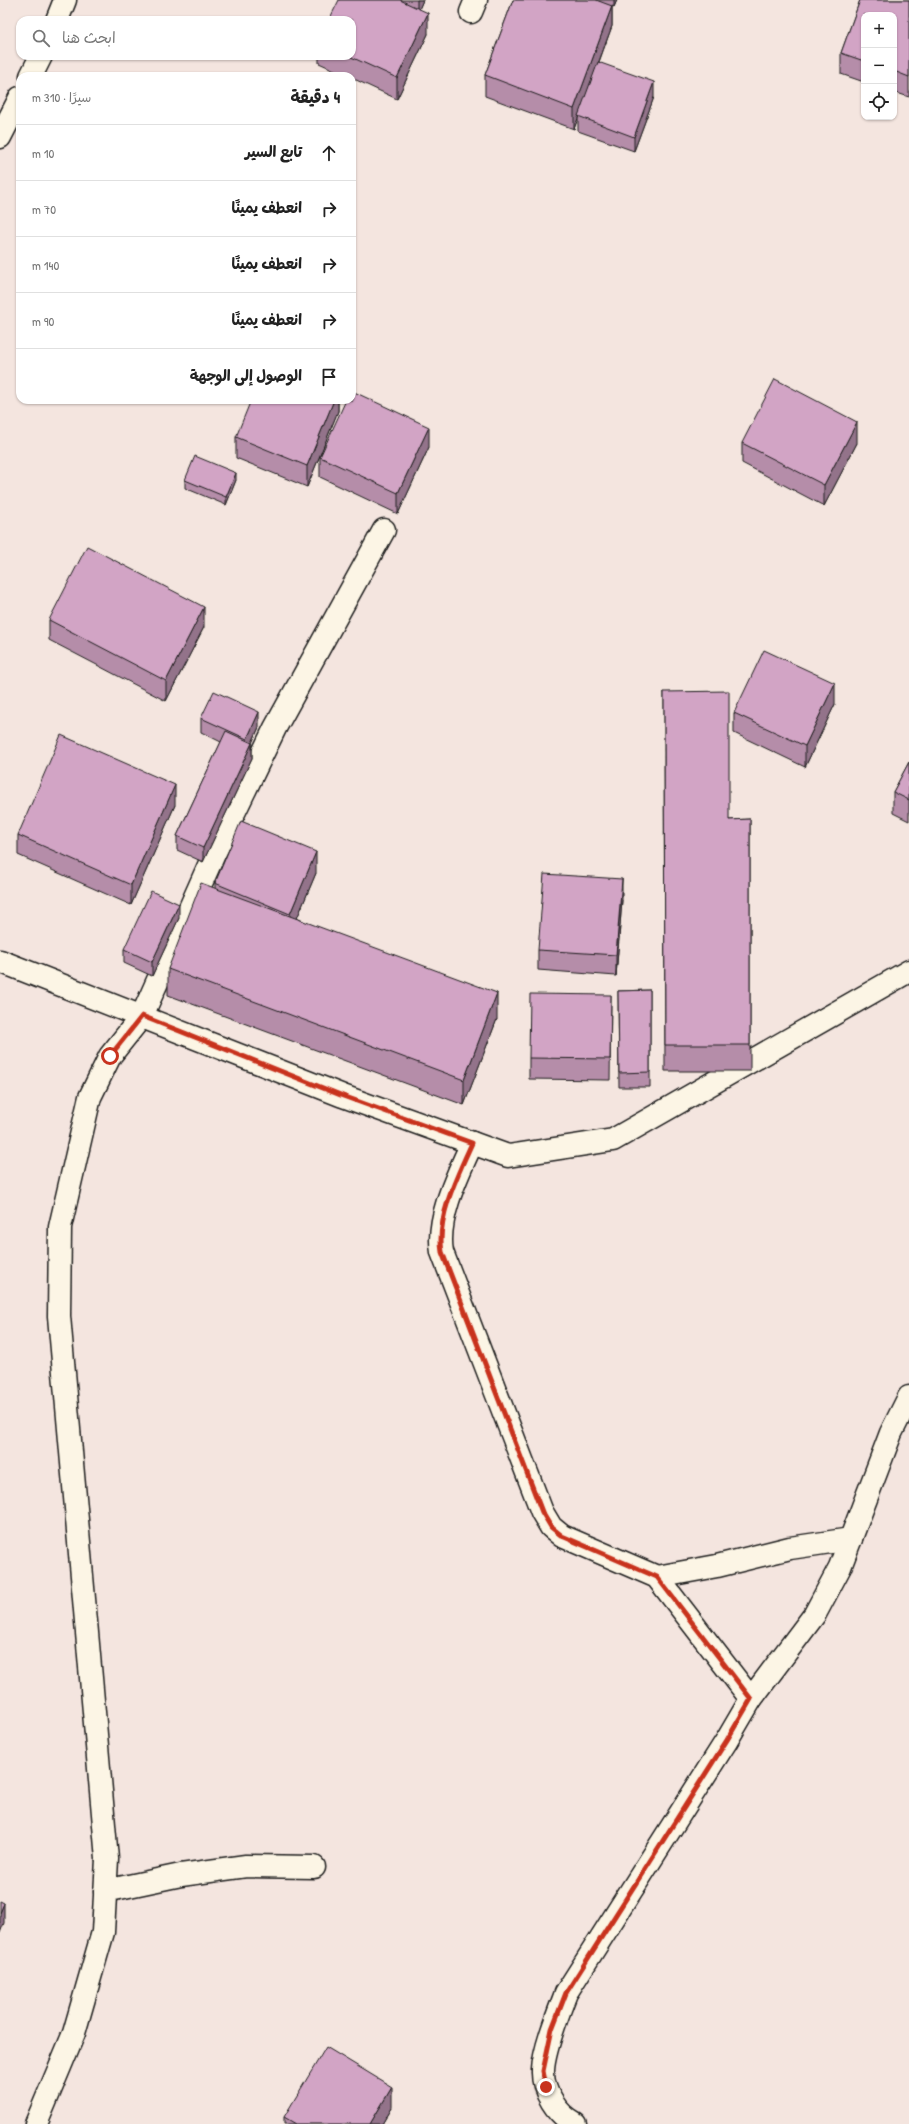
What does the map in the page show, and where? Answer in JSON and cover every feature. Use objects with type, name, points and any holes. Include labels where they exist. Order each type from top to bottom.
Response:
[{"type":"street","points":[[58,16],[64,0]]},
{"type":"street","points":[[33,72],[39,60]]},
{"type":"street","points":[[0,138],[16,106]]},
{"type":"street","points":[[36,2124],[74,2033],[103,1932],[107,1859],[102,1784],[59,1316],[60,1227],[90,1097],[110,1056],[142,1016],[214,854],[275,728],[384,530]]},
{"type":"street","points":[[0,961],[343,1096],[508,1156],[613,1140],[909,971]]},
{"type":"street","points":[[472,1143],[453,1186],[440,1239],[442,1252],[542,1512],[551,1527],[562,1536],[657,1577],[751,1699]]},
{"type":"street","points":[[575,2124],[564,2118],[554,2105],[543,2071],[552,2029],[566,1993],[719,1753],[751,1699],[815,1614],[840,1567],[892,1433],[909,1397]]},
{"type":"street","points":[[657,1577],[717,1566],[790,1548],[851,1539]]},
{"type":"street","points":[[105,1891],[181,1875],[246,1866],[314,1867]]},
{"type":"building","points":[[339,0],[400,0],[428,13],[397,78],[356,59],[356,16],[331,16]]},
{"type":"building","points":[[513,0],[596,0],[612,6],[574,109],[485,75]]},
{"type":"building","points":[[860,0],[909,0],[909,77],[897,72],[897,12],[861,12],[861,60],[841,53]]},
{"type":"building","points":[[598,62],[654,82],[634,137],[578,116]]},
{"type":"building","points":[[775,379],[857,422],[824,485],[742,443]]},
{"type":"building","points":[[356,393],[429,427],[398,493],[320,457],[344,404],[356,404]]},
{"type":"building","points":[[249,404],[332,404],[307,466],[236,437]]},
{"type":"building","points":[[195,456],[236,473],[226,497],[185,480]]},
{"type":"building","points":[[87,546],[204,607],[166,681],[49,620]]},
{"type":"building","points":[[764,650],[835,683],[805,746],[734,713]]},
{"type":"building","points":[[214,691],[259,712],[247,739],[201,718]]},
{"type":"building","points":[[729,691],[729,820],[750,819],[750,1045],[665,1045],[664,692]]},
{"type":"building","points":[[226,731],[252,743],[203,848],[177,836]]},
{"type":"building","points":[[61,735],[175,785],[131,885],[18,835]]},
{"type":"building","points":[[909,762],[909,800],[893,792]]},
{"type":"building","points":[[241,821],[316,852],[290,914],[215,883]]},
{"type":"building","points":[[544,874],[622,879],[616,955],[538,950]]},
{"type":"building","points":[[201,883],[497,993],[464,1080],[168,969]]},
{"type":"building","points":[[151,891],[179,904],[152,962],[124,949]]},
{"type":"building","points":[[650,990],[650,1072],[619,1073],[618,991]]},
{"type":"building","points":[[530,994],[611,995],[610,1059],[529,1058]]},
{"type":"building","points":[[0,1901],[4,1903],[0,1913]]},
{"type":"building","points":[[326,2047],[392,2087],[370,2124],[296,2124],[284,2117]]},
{"type":"route","points":[[110,1056],[142,1016],[343,1096],[472,1143],[453,1186],[440,1239],[442,1252],[542,1512],[551,1527],[562,1536],[657,1577],[751,1699],[727,1740],[566,1993],[552,2029],[543,2071],[546,2087]]}]
